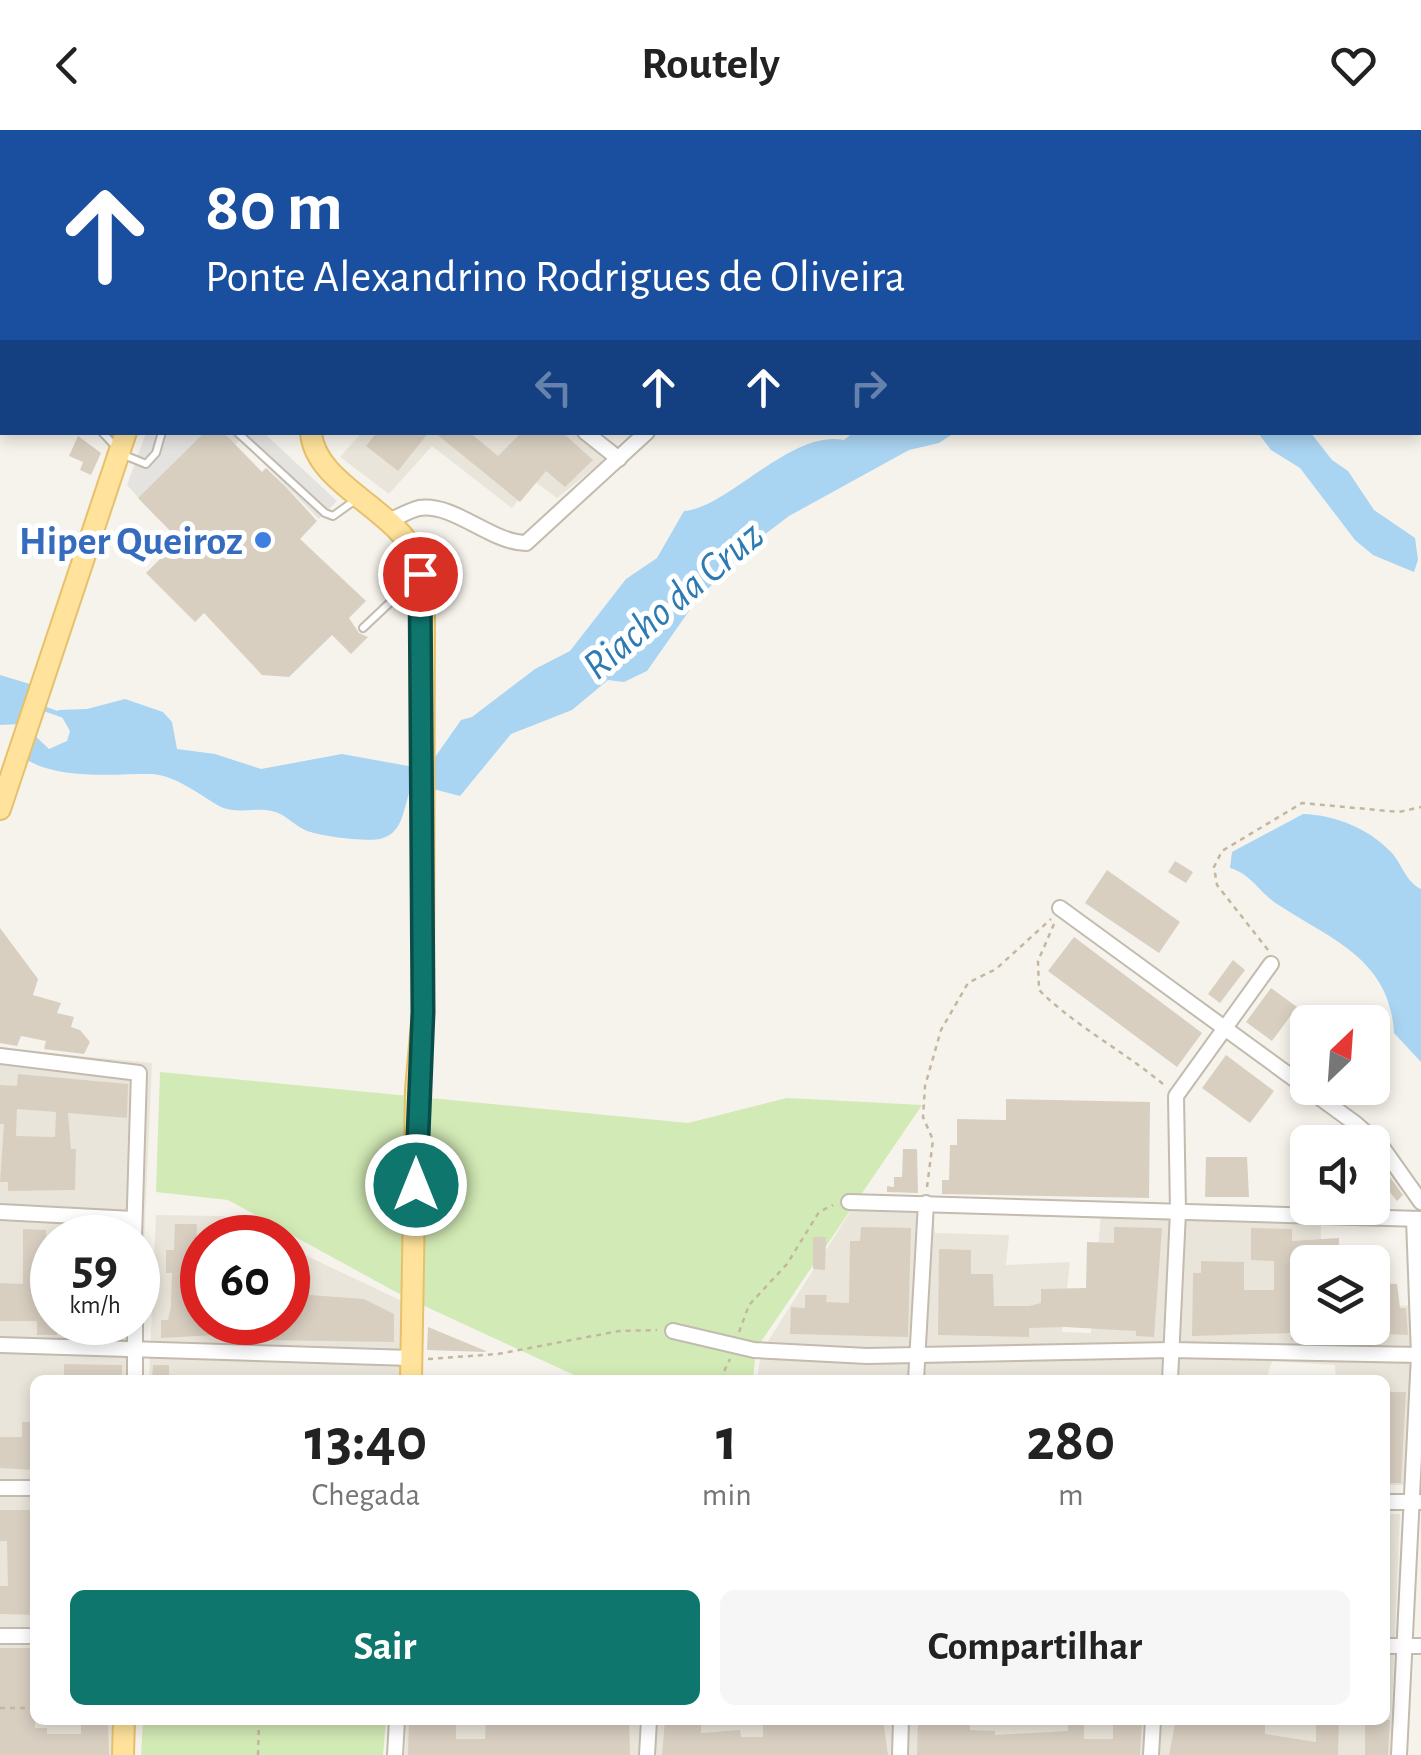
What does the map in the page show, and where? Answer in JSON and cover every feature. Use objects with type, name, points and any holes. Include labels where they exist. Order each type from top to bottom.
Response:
[{"type":"main road","points":[[312,435],[319,460],[389,520],[417,559],[420,574],[423,1012],[416,1090],[410,1375]]},
{"type":"main road","points":[[0,809],[123,442]]},
{"type":"main road","points":[[123,1755],[124,1725]]},
{"type":"street","points":[[589,435],[620,459]]},
{"type":"street","points":[[389,520],[420,508],[440,511],[506,542],[526,543],[644,435]]},
{"type":"street","points":[[1060,908],[1356,1124],[1382,1147],[1421,1202]]},
{"type":"street","points":[[1170,1375],[1178,1212],[1176,1096],[1271,964]]},
{"type":"street","points":[[0,1056],[140,1074],[134,1215]]},
{"type":"street","points":[[850,1202],[1418,1219],[1414,1646],[1399,1755]]},
{"type":"street","points":[[916,1375],[926,1204]]},
{"type":"street","points":[[0,1212],[57,1215]]},
{"type":"street","points":[[673,1331],[790,1354],[917,1356],[1171,1350],[1419,1355]]},
{"type":"street","points":[[0,1345],[411,1358]]},
{"type":"street","points":[[136,1345],[136,1375]]},
{"type":"street","points":[[0,1488],[30,1488]]},
{"type":"street","points":[[1390,1502],[1417,1502]]},
{"type":"street","points":[[0,1636],[30,1636]]},
{"type":"street","points":[[396,1755],[397,1725]]},
{"type":"street","points":[[647,1755],[649,1725]]},
{"type":"street","points":[[900,1755],[902,1725]]},
{"type":"street","points":[[1151,1755],[1154,1725]]},
{"type":"lane","points":[[123,442],[146,464],[156,454],[161,435]]},
{"type":"lane","points":[[240,435],[325,513],[333,516],[361,497]]},
{"type":"lane","points":[[363,628],[420,574]]},
{"type":"path","points":[[1271,964],[1265,942],[1235,912],[1217,884],[1214,867],[1222,852],[1302,803],[1399,812],[1421,807]]},
{"type":"path","points":[[1060,908],[1038,962],[1039,990],[1059,1010],[1122,1049],[1176,1096]]},
{"type":"path","points":[[926,1204],[933,1140],[923,1117],[925,1086],[953,1004],[968,983],[996,969],[1060,908]]},
{"type":"path","points":[[722,1375],[749,1306],[787,1264],[819,1212],[850,1202]]},
{"type":"path","points":[[411,1358],[498,1354],[619,1331],[673,1331]]},
{"type":"path","points":[[0,1708],[30,1708]]},
{"type":"path","points":[[258,1755],[259,1725]]},
{"type":"shaded area","points":[[145,435],[266,435],[337,501],[319,519],[240,440],[158,519],[127,485]]},
{"type":"shaded area","points":[[359,435],[584,435],[611,455],[557,498],[534,481],[512,508],[432,446],[389,494],[340,457]]},
{"type":"shaded area","points":[[0,1048],[152,1063],[145,1215],[30,1215],[30,1345],[140,1345],[138,1375],[30,1375],[30,1725],[124,1725],[123,1755],[0,1755]]},
{"type":"shaded area","points":[[1102,1201],[1186,1206],[1290,1221],[1290,1225],[1321,1225],[1321,1245],[1290,1245],[1290,1345],[1390,1345],[1390,1305],[1421,1306],[1421,1485],[1390,1485],[1390,1375],[1336,1375],[1335,1365],[1272,1361],[1268,1375],[758,1375],[761,1352],[854,1206],[933,1210],[935,1233],[1009,1235],[1006,1265],[1070,1262],[1062,1332],[1091,1333]]},
{"type":"shaded area","points":[[160,1215],[180,1215],[180,1345],[310,1345],[310,1257],[404,1302],[401,1375],[149,1375],[150,1345],[160,1345]]},
{"type":"shaded area","points":[[1390,1514],[1400,1514],[1390,1755],[405,1755],[406,1725],[1390,1725]]},
{"type":"green space","points":[[160,1072],[688,1123],[787,1098],[922,1105],[756,1349],[753,1375],[574,1375],[405,1297],[310,1245],[310,1215],[255,1215],[228,1200],[156,1192]]},
{"type":"green space","points":[[143,1725],[386,1725],[383,1755],[141,1755]]},
{"type":"water","points":[[850,435],[951,435],[939,443],[909,450],[789,516],[752,544],[696,601],[647,671],[624,682],[608,680],[572,710],[511,734],[460,796],[414,784],[399,823],[389,836],[364,840],[320,834],[272,811],[225,809],[159,775],[68,773],[24,758],[31,732],[49,749],[67,741],[70,731],[58,710],[87,709],[125,699],[163,712],[172,722],[177,749],[215,754],[261,769],[342,754],[414,767],[431,763],[461,720],[472,717],[535,669],[570,651],[626,579],[657,558],[684,511],[720,497],[803,446],[844,440]]},
{"type":"water","points":[[1260,435],[1313,435],[1332,460],[1348,471],[1374,510],[1415,538],[1418,560],[1414,572],[1373,555],[1355,540],[1300,468],[1271,450]]},
{"type":"water","points":[[0,675],[33,685],[20,724],[0,725]]},
{"type":"water","points":[[1303,814],[1339,820],[1372,836],[1391,852],[1421,889],[1421,1062],[1394,1033],[1390,1005],[1370,969],[1337,941],[1277,904],[1244,874],[1230,868],[1232,852]]},
{"type":"building","points":[[202,435],[226,435],[262,472],[266,468],[317,521],[300,539],[366,601],[349,618],[359,633],[368,637],[351,654],[332,635],[289,677],[262,675],[204,613],[195,622],[146,573],[179,540],[138,498]]},
{"type":"building","points":[[375,435],[427,435],[398,471],[366,446]]},
{"type":"building","points":[[438,435],[473,435],[498,456],[519,435],[565,435],[593,460],[565,487],[546,471],[520,502]]},
{"type":"building","points":[[78,436],[101,453],[91,475],[80,470],[83,462],[69,456]]},
{"type":"building","points":[[1175,861],[1193,872],[1186,883],[1168,872]]},
{"type":"building","points":[[1107,870],[1180,922],[1159,953],[1085,903]]},
{"type":"building","points":[[0,928],[38,979],[33,995],[61,1003],[57,1013],[74,1017],[71,1027],[80,1030],[90,1042],[84,1054],[44,1049],[46,1041],[21,1036],[17,1046],[0,1043]]},
{"type":"building","points":[[1074,937],[1202,1033],[1177,1067],[1048,971]]},
{"type":"building","points":[[1233,960],[1245,970],[1220,1003],[1208,994]]},
{"type":"building","points":[[1271,988],[1294,1005],[1290,1005],[1290,1017],[1272,1041],[1246,1022]]},
{"type":"building","points":[[1226,1055],[1274,1091],[1250,1123],[1202,1088]]},
{"type":"building","points":[[18,1074],[128,1084],[127,1118],[68,1113],[71,1149],[76,1149],[75,1190],[8,1191],[8,1182],[0,1182],[4,1124],[0,1124],[0,1085],[17,1086]],"holes":[[[17,1109],[56,1112],[55,1137],[16,1136]]]},
{"type":"building","points":[[1006,1099],[1150,1102],[1149,1198],[942,1194],[942,1180],[949,1180],[950,1145],[957,1145],[957,1119],[1006,1120]]},
{"type":"building","points":[[903,1149],[917,1149],[918,1193],[887,1192],[887,1186],[894,1187],[894,1177],[902,1177]]},
{"type":"building","points":[[1206,1157],[1247,1157],[1249,1197],[1205,1197]]},
{"type":"building","points":[[1390,1177],[1403,1195],[1397,1201],[1390,1192]]},
{"type":"building","points":[[175,1224],[180,1224],[180,1337],[161,1338],[161,1320],[168,1320],[171,1306],[172,1273],[166,1273],[166,1250],[174,1250]]},
{"type":"building","points":[[861,1227],[911,1228],[908,1337],[790,1334],[791,1307],[805,1308],[805,1295],[827,1295],[826,1302],[849,1303],[850,1241],[860,1241]]},
{"type":"building","points":[[1114,1227],[1162,1228],[1154,1337],[1136,1336],[1136,1331],[1065,1327],[1029,1328],[1029,1337],[938,1335],[939,1249],[971,1250],[971,1274],[993,1274],[994,1306],[1029,1306],[1041,1303],[1041,1289],[1086,1288],[1087,1242],[1114,1243]]},
{"type":"building","points":[[1251,1228],[1292,1229],[1292,1241],[1339,1238],[1339,1245],[1290,1245],[1290,1333],[1192,1336],[1193,1273],[1201,1273],[1201,1261],[1244,1262],[1244,1290],[1274,1290],[1274,1261],[1251,1260]]},
{"type":"building","points":[[23,1229],[30,1229],[30,1321],[0,1321],[0,1283],[23,1284]]},
{"type":"building","points":[[813,1237],[826,1237],[825,1270],[813,1269]]},
{"type":"building","points":[[1390,1284],[1397,1284],[1400,1308],[1406,1308],[1408,1335],[1390,1334]]},
{"type":"building","points":[[310,1295],[364,1299],[394,1314],[394,1342],[310,1341]]},
{"type":"building","points":[[428,1327],[486,1351],[427,1350]]},
{"type":"building","points":[[64,1364],[122,1365],[122,1375],[64,1375]]},
{"type":"building","points":[[153,1365],[169,1365],[169,1375],[152,1375]]},
{"type":"building","points":[[1390,1392],[1406,1392],[1401,1483],[1390,1483]]},
{"type":"building","points":[[22,1422],[30,1422],[30,1470],[0,1468],[0,1437],[22,1437]]},
{"type":"building","points":[[0,1510],[30,1510],[30,1615],[0,1614],[0,1586],[8,1586],[7,1541],[0,1541]]},
{"type":"building","points":[[0,1648],[30,1648],[30,1725],[47,1728],[47,1734],[81,1734],[81,1725],[108,1725],[109,1755],[0,1755]]},
{"type":"building","points":[[409,1725],[456,1725],[456,1739],[485,1739],[486,1725],[629,1725],[630,1755],[408,1755]]},
{"type":"building","points":[[665,1725],[701,1725],[701,1733],[740,1730],[741,1737],[763,1737],[763,1725],[884,1725],[888,1755],[662,1755]]},
{"type":"building","points":[[918,1725],[970,1725],[970,1730],[995,1731],[995,1735],[1068,1731],[1068,1725],[1084,1725],[1084,1739],[1113,1739],[1113,1725],[1142,1725],[1140,1755],[917,1755]]},
{"type":"building","points":[[1175,1725],[1265,1725],[1265,1734],[1316,1742],[1316,1725],[1339,1725],[1338,1755],[1169,1755]]},
{"type":"building","points":[[1365,1725],[1390,1725],[1388,1755],[1365,1755]]},
{"type":"waterway","name":"Riacho da Cruz","points":[[42,708],[65,716]]},
{"type":"place","name":"Hiper Queiroz","points":[[263,540]]},
{"type":"route","points":[[416,1185],[416,1090],[423,1012],[424,606],[420,574]]}]
